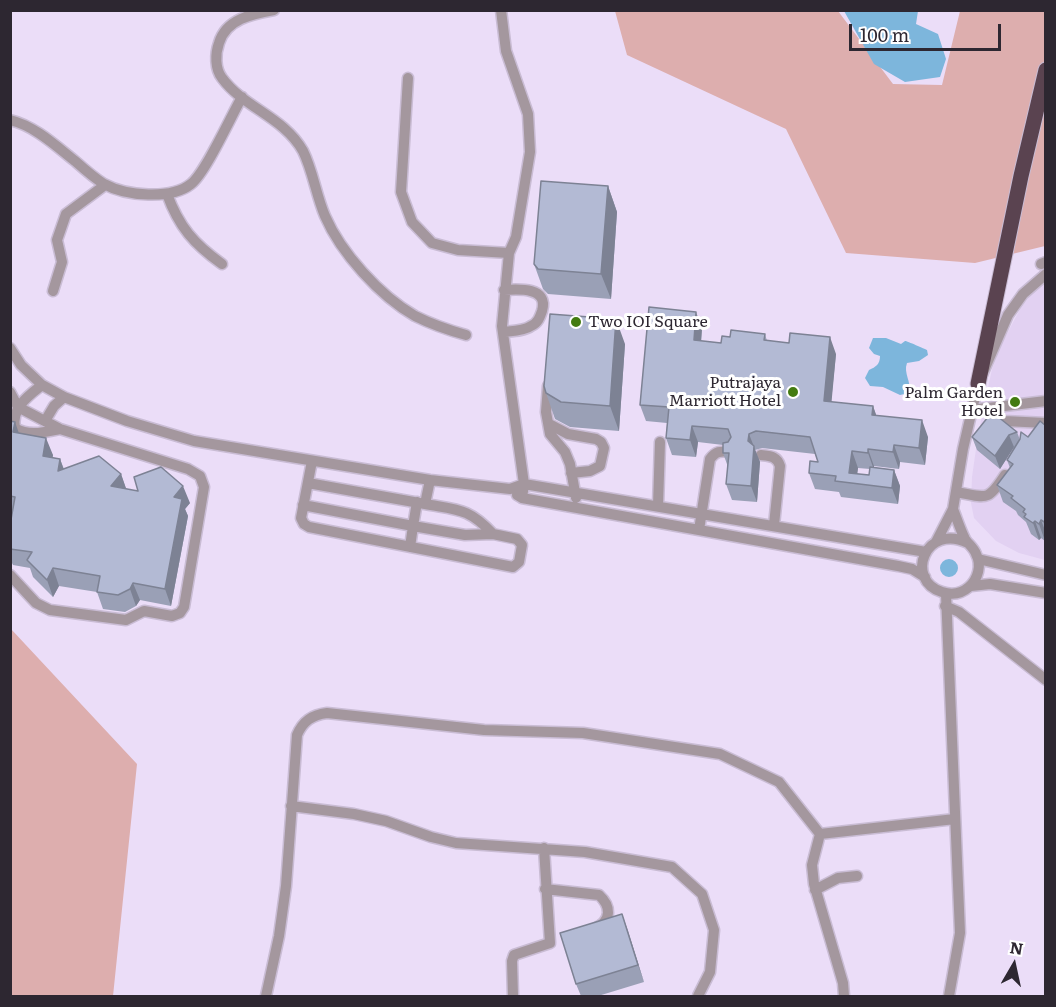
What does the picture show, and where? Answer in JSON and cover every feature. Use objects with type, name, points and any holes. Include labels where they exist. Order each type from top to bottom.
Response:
[{"type":"highway","points":[[978,384],[1021,176],[1046,70]]},
{"type":"street","points":[[274,10],[244,17],[224,32],[219,42],[216,65],[221,78],[242,97],[271,117],[303,151],[324,215],[335,237],[354,263],[378,288],[414,315],[442,328],[466,335]]},
{"type":"street","points":[[501,10],[506,51],[528,114],[530,152],[516,237],[509,253],[504,290],[503,332],[524,484],[522,498]]},
{"type":"street","points":[[408,78],[401,192],[412,222],[432,243],[458,250],[509,253]]},
{"type":"street","points":[[10,120],[41,134],[105,185],[151,195],[167,194],[193,183],[242,97]]},
{"type":"street","points":[[53,291],[62,262],[57,240],[66,214],[105,185]]},
{"type":"street","points":[[167,194],[173,211],[187,234],[222,264]]},
{"type":"street","points":[[925,577],[923,560],[926,552],[936,542],[953,508],[978,384],[1008,315],[1044,267]]},
{"type":"street","points":[[503,332],[530,328],[537,323],[543,305],[542,297],[537,292],[528,289],[504,290]]},
{"type":"street","points":[[10,348],[21,365],[42,385],[64,397],[127,421],[194,441],[430,480],[510,489],[524,484],[926,552]]},
{"type":"street","points":[[549,379],[546,412],[550,434],[565,452],[570,464],[576,492],[576,508]]},
{"type":"street","points":[[42,385],[18,407],[14,420],[15,428],[39,434],[60,429]]},
{"type":"street","points":[[10,392],[18,407],[60,429],[188,470],[200,476],[204,487],[184,607],[180,613],[172,616],[144,611],[126,620],[50,610],[36,603],[10,575]]},
{"type":"street","points":[[45,421],[54,406],[64,397]]},
{"type":"street","points":[[971,410],[1046,401]]},
{"type":"street","points":[[985,408],[1004,421],[1046,423]]},
{"type":"street","points":[[549,424],[568,434],[602,442],[604,448],[600,466],[596,470],[571,473]]},
{"type":"street","points":[[658,506],[660,442]]},
{"type":"street","points":[[699,530],[710,459],[714,453],[730,452]]},
{"type":"street","points":[[761,455],[772,456],[778,460],[780,466],[774,525]]},
{"type":"street","points":[[303,505],[465,535],[493,534],[517,539],[522,545],[517,566],[513,567],[309,527],[301,518],[303,505],[312,461]]},
{"type":"street","points":[[956,492],[988,496],[993,493],[1010,468]]},
{"type":"street","points":[[410,547],[413,526],[430,480]]},
{"type":"street","points":[[308,483],[466,511],[493,534]]},
{"type":"street","points":[[510,489],[522,498],[898,566],[925,577],[937,591],[946,594],[959,593],[971,586],[990,584],[1046,593]]},
{"type":"street","points":[[953,508],[959,527],[978,559],[978,574],[971,586]]},
{"type":"street","points":[[936,542],[958,538],[968,543]]},
{"type":"street","points":[[978,559],[1046,575]]},
{"type":"street","points":[[946,594],[960,933],[949,996]]},
{"type":"street","points":[[945,606],[965,616],[1046,680]]},
{"type":"street","points":[[266,996],[279,936],[286,886],[297,735],[301,726],[308,719],[318,714],[327,713],[484,730],[583,733],[720,754],[778,782],[820,834]]},
{"type":"street","points":[[291,806],[354,814],[456,843],[585,852],[672,867],[702,894],[714,930],[710,972],[698,996]]},
{"type":"street","points":[[820,834],[955,819]]},
{"type":"street","points":[[820,834],[812,865],[815,890],[843,983],[844,996]]},
{"type":"street","points":[[513,996],[512,961],[514,955],[555,941],[545,889],[544,848]]},
{"type":"street","points":[[815,890],[838,878],[857,876]]},
{"type":"street","points":[[545,889],[599,895],[608,907],[609,915],[600,926],[590,930]]},
{"type":"shaded area","points":[[615,11],[838,11],[893,84],[942,85],[960,11],[1045,11],[1045,246],[975,263],[846,253],[786,129],[627,55]]},
{"type":"shaded area","name":"Palm Garden Hotel","points":[[1045,282],[1045,560],[1019,553],[996,541],[974,518],[971,503],[978,435],[992,369],[1002,343],[1020,309],[1032,293]]},
{"type":"shaded area","points":[[11,629],[137,764],[113,996],[11,996]]},
{"type":"water","points":[[844,11],[918,11],[916,24],[938,34],[946,59],[940,77],[905,82],[874,64]]},
{"type":"water","points":[[873,338],[886,338],[901,344],[905,341],[927,350],[928,355],[919,361],[907,363],[909,393],[900,395],[883,387],[870,386],[865,378],[869,370],[876,366],[880,356],[874,354],[869,348]]},
{"type":"water","points":[[949,559],[955,562],[958,568],[955,574],[949,577],[943,574],[940,568],[943,562]]},
{"type":"building","points":[[541,181],[608,186],[601,274],[538,269],[534,264]]},
{"type":"building","points":[[649,307],[696,312],[694,340],[721,343],[722,336],[730,337],[731,330],[765,334],[764,340],[789,343],[790,333],[830,337],[824,401],[873,406],[872,415],[922,420],[919,448],[894,445],[893,452],[868,449],[868,453],[852,451],[849,473],[869,475],[870,467],[894,470],[892,488],[835,481],[836,476],[809,473],[810,461],[818,462],[810,437],[756,431],[749,434],[748,441],[754,446],[751,486],[726,484],[729,453],[723,453],[723,443],[728,442],[731,437],[728,429],[692,426],[690,440],[666,438],[669,407],[640,405]]},
{"type":"building","points":[[550,314],[616,319],[610,406],[561,402],[546,393],[544,386]]},
{"type":"building","points":[[992,412],[1017,432],[1009,435],[995,456],[972,437]]},
{"type":"building","points":[[10,421],[15,422],[13,432],[46,438],[43,456],[60,459],[58,471],[99,456],[121,474],[111,486],[138,491],[134,477],[161,467],[183,486],[174,497],[182,499],[165,589],[133,583],[130,589],[118,595],[97,592],[100,576],[53,568],[47,580],[27,560],[32,552],[10,549],[10,525],[15,497],[10,496]]},
{"type":"building","points":[[1040,421],[1046,426],[1046,523],[1041,520],[1039,524],[1024,517],[1025,509],[1011,498],[1013,496],[997,485],[1013,464],[1007,460],[1020,439],[1021,432],[1028,437]]},
{"type":"building","points":[[622,914],[638,965],[576,984],[560,933]]},
{"type":"place","name":"Two IOI Square","points":[[576,322]]},
{"type":"place","name":"Putrajaya Marriott Hotel","points":[[793,392]]},
{"type":"place","name":"Palm Garden Hotel","points":[[1015,402]]}]
